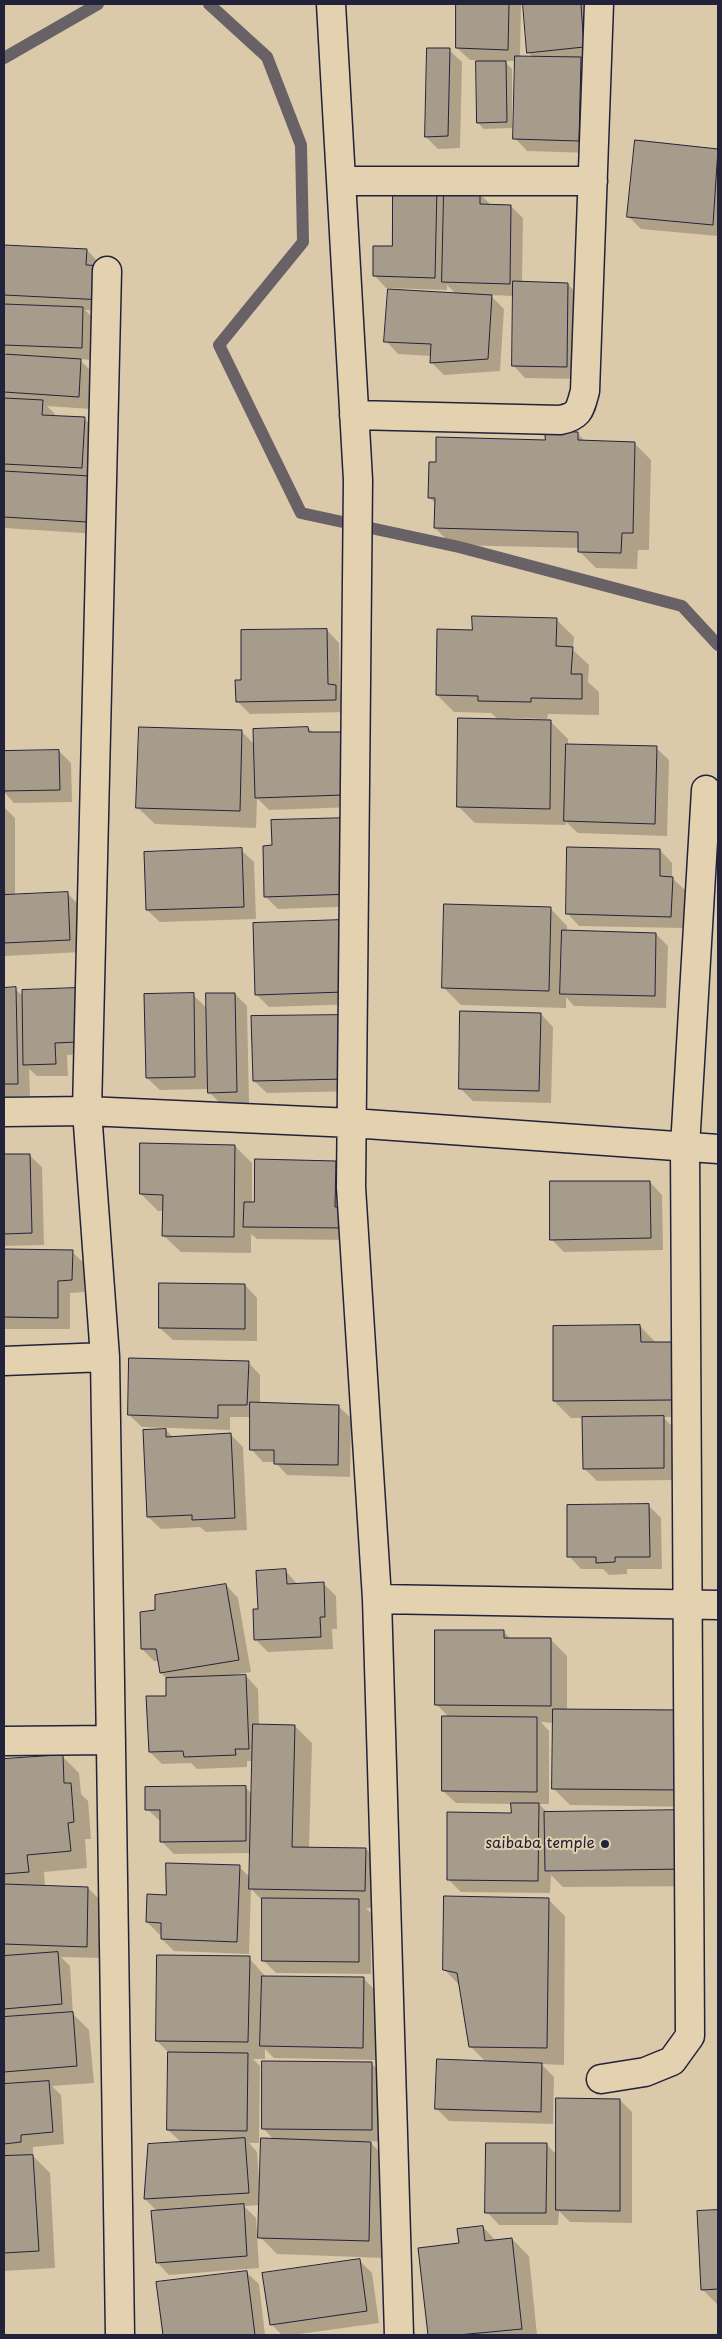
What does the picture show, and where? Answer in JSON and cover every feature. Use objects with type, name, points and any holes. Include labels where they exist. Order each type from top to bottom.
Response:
[{"type":"street","points":[[331,4],[358,480],[351,1187],[377,1600],[399,2335]]},
{"type":"street","points":[[354,415],[560,420],[572,418],[580,410],[585,390],[599,4]]},
{"type":"street","points":[[341,181],[593,181]]},
{"type":"street","points":[[107,271],[87,1111],[105,1358],[120,2335]]},
{"type":"street","points":[[601,2079],[645,2072],[672,2061],[690,2036],[685,1147],[706,790]]},
{"type":"street","points":[[4,1112],[87,1111],[352,1123],[718,1149]]},
{"type":"street","points":[[4,1361],[105,1358]]},
{"type":"street","points":[[377,1600],[718,1605]]},
{"type":"street","points":[[4,1741],[111,1740]]},
{"type":"building","points":[[456,4],[509,4],[508,50],[456,48]]},
{"type":"building","points":[[523,4],[581,4],[584,47],[527,53]]},
{"type":"building","points":[[427,48],[450,48],[448,136],[425,137]]},
{"type":"building","points":[[515,56],[581,57],[579,141],[513,139]]},
{"type":"building","points":[[476,61],[506,61],[507,122],[477,123]]},
{"type":"building","points":[[635,140],[718,149],[713,225],[627,217]]},
{"type":"building","points":[[393,186],[437,187],[435,278],[373,276],[373,246],[392,246]]},
{"type":"building","points":[[444,191],[480,192],[480,204],[511,205],[510,284],[442,282]]},
{"type":"building","points":[[4,245],[87,249],[86,265],[106,266],[104,300],[4,295]]},
{"type":"building","points":[[513,281],[568,283],[567,367],[512,366]]},
{"type":"building","points":[[388,289],[492,295],[488,359],[430,363],[431,344],[384,342]]},
{"type":"building","points":[[4,304],[83,307],[82,348],[4,345]]},
{"type":"building","points":[[4,354],[81,359],[79,397],[4,392]]},
{"type":"building","points":[[4,398],[43,400],[42,415],[85,417],[82,468],[4,464]]},
{"type":"building","points":[[545,431],[578,432],[578,440],[635,442],[633,533],[622,533],[621,553],[578,552],[578,532],[434,528],[435,498],[428,498],[429,462],[436,462],[436,437],[545,440]]},
{"type":"building","points":[[4,471],[90,476],[87,522],[4,517]]},
{"type":"building","points":[[472,616],[557,618],[556,646],[573,647],[571,674],[582,674],[582,699],[531,698],[531,702],[478,701],[478,696],[436,695],[437,629],[472,630]]},
{"type":"building","points":[[327,629],[328,684],[336,685],[336,700],[236,702],[235,680],[241,680],[241,630]]},
{"type":"building","points":[[458,718],[551,720],[550,809],[457,807]]},
{"type":"building","points":[[139,727],[242,730],[240,811],[136,808]]},
{"type":"building","points":[[308,727],[309,732],[342,732],[344,795],[255,798],[253,729]]},
{"type":"building","points":[[566,744],[657,746],[655,824],[564,821]]},
{"type":"building","points":[[59,750],[60,790],[4,791],[4,751]]},
{"type":"building","points":[[350,818],[353,894],[264,897],[263,846],[272,845],[271,820]]},
{"type":"building","points":[[567,847],[660,849],[660,876],[673,877],[671,917],[566,914]]},
{"type":"building","points":[[242,848],[244,907],[146,910],[144,852]]},
{"type":"building","points":[[68,892],[70,940],[4,943],[4,895]]},
{"type":"building","points":[[444,904],[551,907],[549,991],[442,988]]},
{"type":"building","points":[[342,920],[344,992],[255,995],[253,923]]},
{"type":"building","points":[[562,930],[656,933],[655,996],[560,994]]},
{"type":"building","points":[[16,987],[18,1084],[4,1084],[4,988]]},
{"type":"building","points":[[76,988],[77,1042],[55,1043],[56,1064],[23,1065],[22,990]]},
{"type":"building","points":[[194,993],[195,1077],[146,1078],[144,994]]},
{"type":"building","points":[[206,993],[235,993],[237,1092],[208,1093]]},
{"type":"building","points":[[460,1011],[541,1013],[539,1091],[459,1089]]},
{"type":"building","points":[[345,1015],[346,1079],[253,1081],[251,1016]]},
{"type":"building","points":[[140,1143],[235,1145],[234,1237],[162,1236],[163,1195],[140,1194]]},
{"type":"building","points":[[4,1154],[30,1154],[32,1233],[4,1234]]},
{"type":"building","points":[[255,1159],[336,1161],[335,1207],[345,1207],[345,1228],[243,1227],[244,1202],[254,1202]]},
{"type":"building","points":[[550,1181],[650,1181],[651,1238],[550,1240]]},
{"type":"building","points":[[4,1249],[73,1250],[72,1280],[58,1281],[58,1318],[4,1317]]},
{"type":"building","points":[[159,1283],[245,1284],[245,1329],[159,1328]]},
{"type":"building","points":[[640,1325],[641,1342],[672,1342],[672,1400],[553,1401],[553,1326]]},
{"type":"building","points":[[129,1358],[249,1361],[247,1405],[218,1405],[218,1418],[128,1415]]},
{"type":"building","points":[[250,1402],[339,1405],[338,1465],[274,1464],[274,1450],[250,1450]]},
{"type":"building","points":[[664,1416],[664,1468],[583,1469],[582,1417]]},
{"type":"building","points":[[166,1429],[166,1437],[231,1433],[235,1518],[192,1520],[192,1515],[147,1517],[143,1430]]},
{"type":"building","points":[[649,1504],[650,1557],[615,1557],[615,1562],[596,1563],[596,1557],[567,1557],[567,1505]]},
{"type":"building","points":[[286,1569],[287,1584],[324,1582],[325,1617],[320,1617],[321,1637],[254,1640],[253,1609],[258,1609],[256,1571]]},
{"type":"building","points":[[226,1584],[239,1660],[160,1673],[156,1649],[141,1649],[140,1612],[155,1610],[155,1595]]},
{"type":"building","points":[[435,1630],[504,1630],[504,1638],[551,1638],[551,1706],[435,1705]]},
{"type":"building","points":[[246,1675],[249,1749],[235,1749],[236,1755],[184,1757],[183,1751],[149,1752],[146,1696],[166,1696],[166,1678]]},
{"type":"building","points":[[553,1709],[680,1710],[679,1790],[552,1789]]},
{"type":"building","points":[[442,1716],[537,1717],[537,1792],[442,1791]]},
{"type":"building","points":[[253,1724],[295,1725],[292,1847],[366,1848],[365,1891],[249,1889]]},
{"type":"building","points":[[63,1755],[64,1783],[71,1783],[74,1822],[68,1823],[71,1851],[27,1855],[29,1872],[4,1874],[4,1759]]},
{"type":"building","points":[[246,1786],[246,1841],[160,1842],[160,1810],[145,1810],[145,1787]]},
{"type":"building","points":[[511,1803],[539,1803],[538,1881],[447,1880],[447,1812],[511,1813]]},
{"type":"building","points":[[686,1810],[687,1869],[545,1871],[544,1812]]},
{"type":"building","points":[[166,1863],[240,1865],[237,1942],[161,1939],[161,1923],[146,1922],[147,1894],[166,1895]]},
{"type":"building","points":[[4,1884],[88,1887],[87,1947],[4,1944]]},
{"type":"building","points":[[444,1896],[549,1898],[547,2048],[469,2047],[457,1973],[443,1970]]},
{"type":"building","points":[[262,1898],[359,1899],[359,1962],[262,1961]]},
{"type":"building","points":[[58,1952],[62,2004],[4,2009],[4,1956]]},
{"type":"building","points":[[157,1955],[250,1956],[248,2042],[156,2041]]},
{"type":"building","points":[[262,1976],[364,1977],[363,2048],[260,2046]]},
{"type":"building","points":[[73,2012],[77,2066],[4,2072],[4,2017]]},
{"type":"building","points":[[168,2052],[248,2053],[247,2131],[167,2130]]},
{"type":"building","points":[[437,2059],[542,2063],[541,2112],[435,2109]]},
{"type":"building","points":[[262,2061],[372,2062],[372,2130],[262,2129]]},
{"type":"building","points":[[49,2081],[53,2132],[21,2135],[21,2142],[4,2144],[4,2084]]},
{"type":"building","points":[[556,2098],[620,2099],[620,2211],[556,2210]]},
{"type":"building","points":[[245,2138],[249,2193],[144,2199],[148,2144]]},
{"type":"building","points":[[261,2138],[371,2142],[369,2241],[258,2238]]},
{"type":"building","points":[[486,2143],[547,2143],[546,2213],[485,2213]]},
{"type":"building","points":[[33,2155],[39,2251],[4,2253],[4,2156]]},
{"type":"building","points":[[244,2204],[247,2256],[156,2263],[151,2211]]},
{"type":"building","points":[[718,2210],[718,2289],[701,2290],[697,2211]]},
{"type":"building","points":[[483,2226],[485,2241],[512,2238],[522,2329],[458,2335],[428,2335],[418,2248],[459,2243],[457,2229]]},
{"type":"building","points":[[360,2259],[367,2311],[270,2325],[262,2273]]},
{"type":"building","points":[[247,2271],[255,2335],[163,2335],[156,2282]]},
{"type":"waterway","points":[[4,58],[98,4]]},
{"type":"waterway","points":[[209,4],[267,57],[301,145],[303,242],[219,345],[301,513],[459,547],[682,606],[718,645]]},
{"type":"place","name":"saibaba temple","points":[[605,1844]]}]
